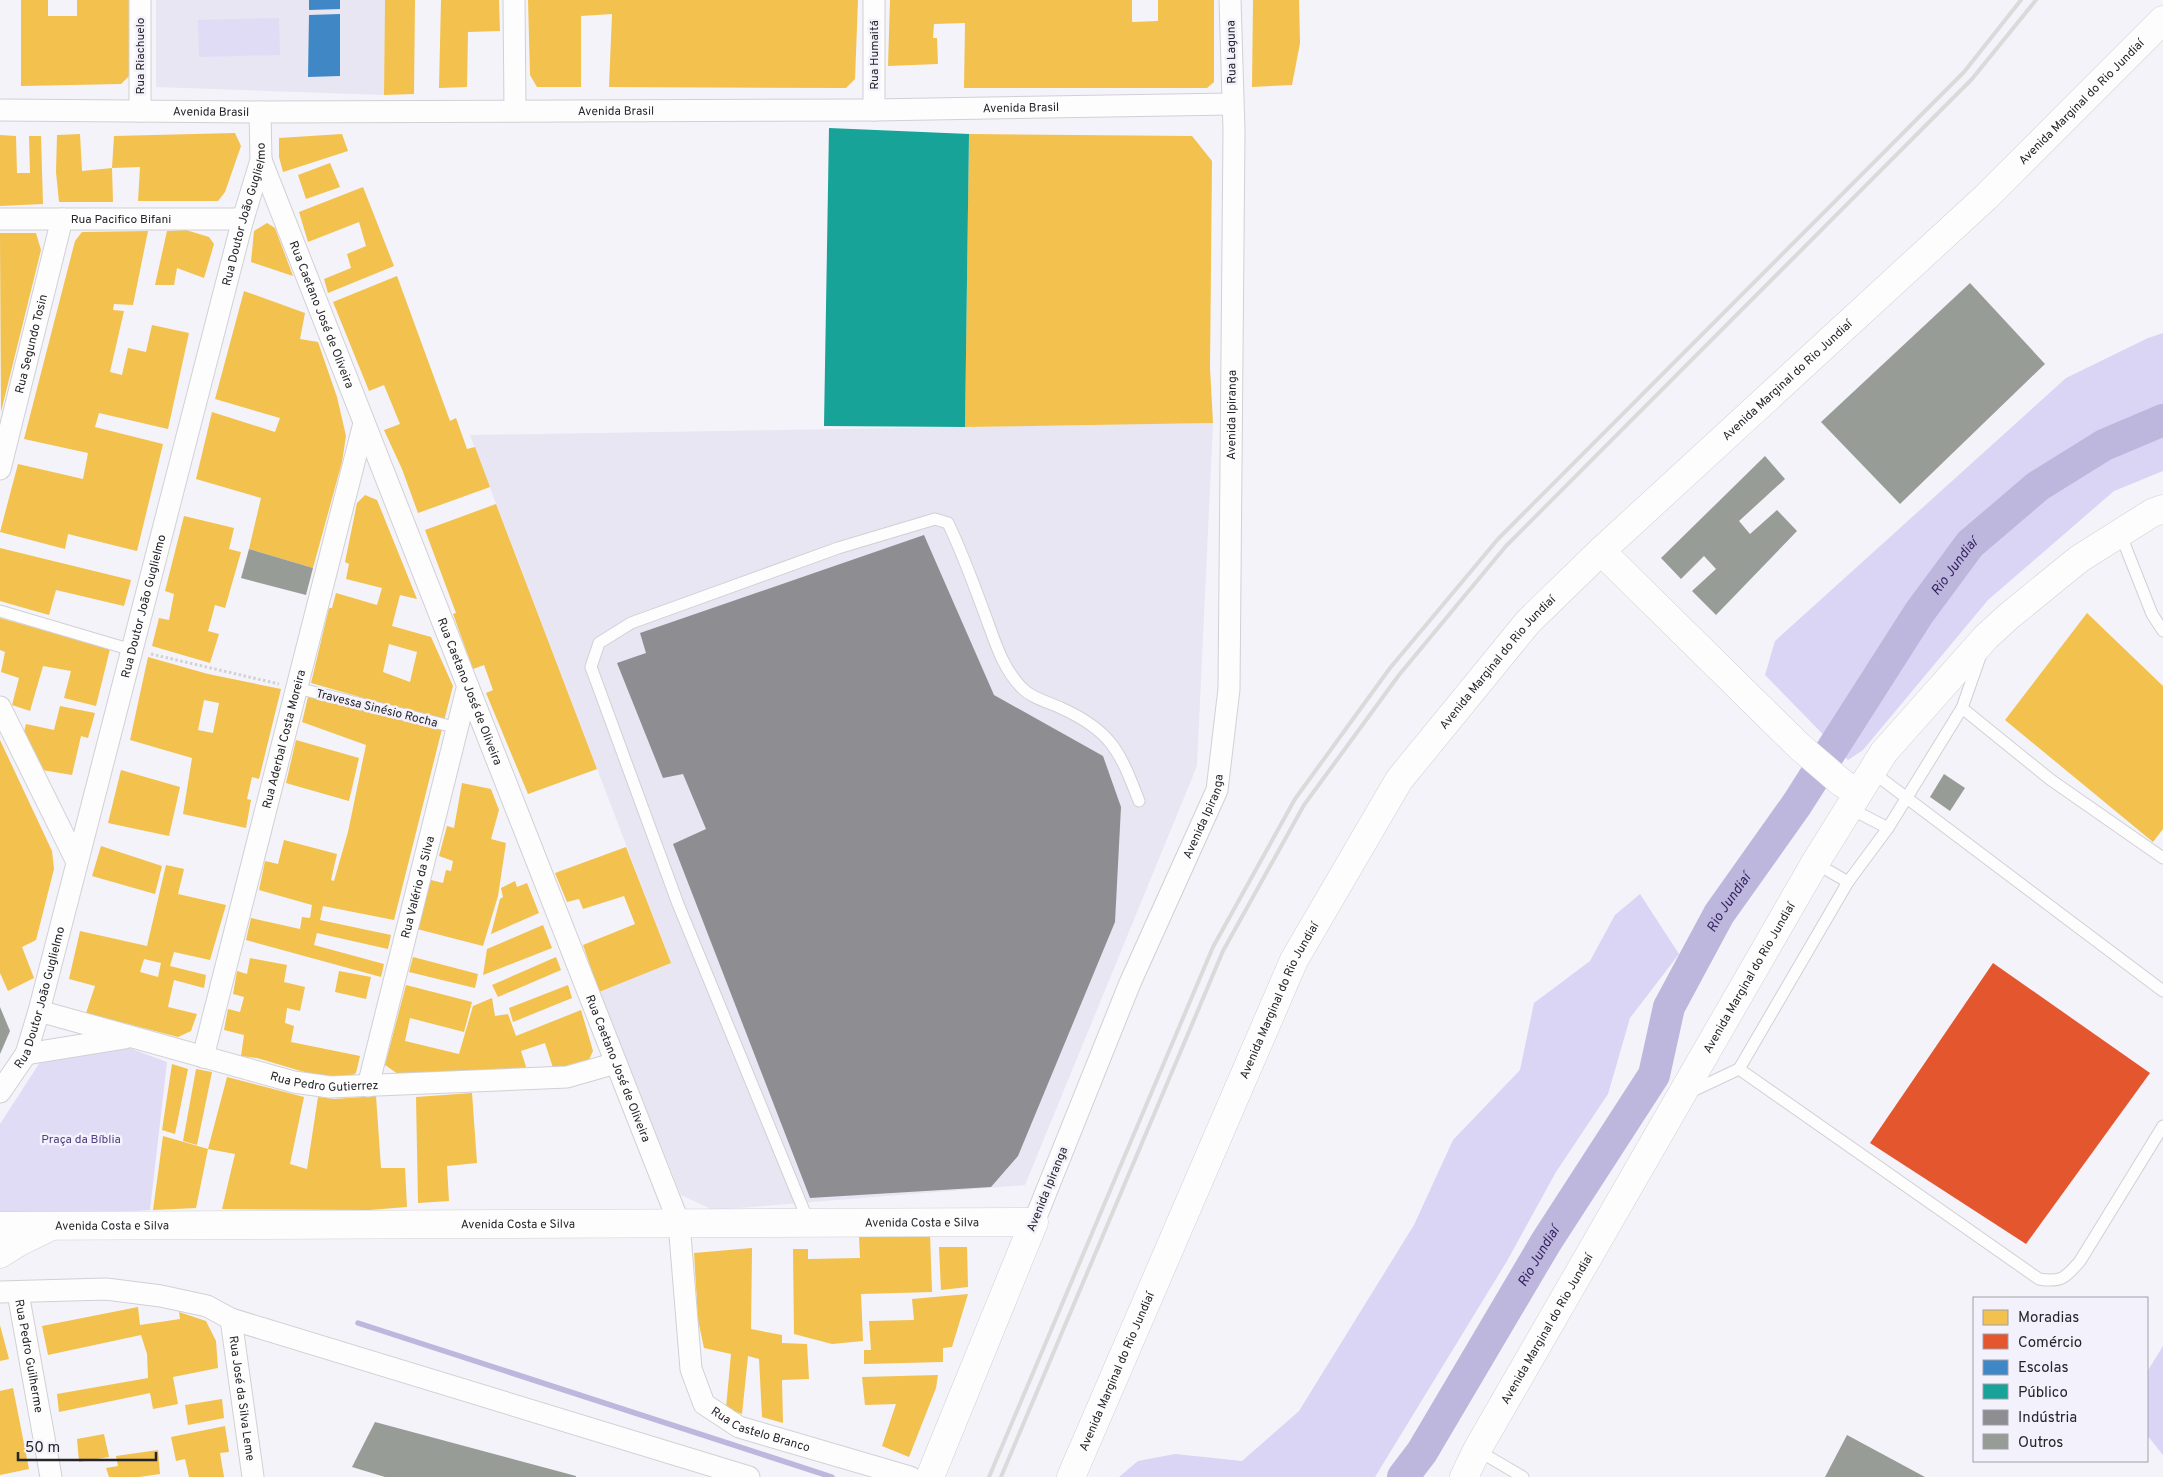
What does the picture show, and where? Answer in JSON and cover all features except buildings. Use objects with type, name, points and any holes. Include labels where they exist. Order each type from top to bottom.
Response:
[{"type":"main road","name":"Avenida Marginal do Rio Jundiaí","points":[[1071,1477],[1294,960],[1400,780],[1528,622],[1601,551],[1986,197],[2163,20]]},
{"type":"main road","name":"Avenida Marginal do Rio Jundiaí","points":[[1464,1477],[1477,1450],[1682,1096],[1855,789],[1884,752],[1986,637],[2080,559],[2152,513],[2163,509]]},
{"type":"main road","points":[[1601,551],[1800,747],[1855,789]]},
{"type":"main road","name":"Avenida Costa e Silva","points":[[0,1226],[1034,1222]]},
{"type":"main road","name":"Avenida Ipiranga","points":[[930,1477],[1034,1222]]},
{"type":"main road","points":[[0,1254],[19,1242],[52,1226]]},
{"type":"street","name":"Rua Riachuelo","points":[[140,0],[140,111]]},
{"type":"street","points":[[514,0],[515,111]]},
{"type":"street","name":"Rua Humaitá","points":[[874,0],[874,110]]},
{"type":"street","name":"Rua Laguna","points":[[1230,0],[1232,104]]},
{"type":"street","name":"Avenida Brasil","points":[[0,110],[260,112],[874,110],[1232,104]]},
{"type":"street","name":"Avenida Ipiranga","points":[[1034,1222],[1130,983],[1217,790],[1229,689],[1234,131],[1232,104]]},
{"type":"street","name":"Rua Doutor João Guglielmo","points":[[0,1092],[26,1054],[39,1011],[244,219],[261,160],[260,112]]},
{"type":"street","name":"Rua Caetano José de Oliveira","points":[[261,160],[467,689],[679,1223]]},
{"type":"street","name":"Rua Pacifico Bifani","points":[[0,219],[244,219]]},
{"type":"street","name":"Rua Segundo Tosin","points":[[0,469],[62,219]]},
{"type":"street","name":"Rua Aderbal Costa Moreira","points":[[203,1057],[364,423]]},
{"type":"street","name":"Rua Valério da Silva","points":[[368,1086],[467,689]]},
{"type":"street","points":[[0,707],[77,862]]},
{"type":"street","name":"Rua Pedro Gutierrez","points":[[39,1011],[294,1082],[330,1087],[566,1077],[616,1063]]},
{"type":"street","points":[[26,1054],[132,1037]]},
{"type":"street","name":"Rua Castelo Branco","points":[[679,1223],[691,1368],[704,1404],[739,1428],[910,1477]]},
{"type":"street","points":[[9,1293],[106,1290],[162,1296],[207,1306],[231,1320],[749,1477]]},
{"type":"street","name":"Rua Pedro Guilherme","points":[[9,1293],[51,1477]]},
{"type":"street","name":"Rua José da Silva Leme","points":[[231,1320],[253,1477]]},
{"type":"lane","points":[[809,1223],[678,904],[595,676],[592,667],[599,643],[631,623],[838,548],[935,519],[948,523],[961,550],[1002,661],[1020,687],[1031,695],[1064,709],[1102,732],[1115,746],[1138,801]]},
{"type":"lane","points":[[2120,533],[2152,614],[2163,632]]},
{"type":"lane","points":[[0,611],[132,650]]},
{"type":"lane","points":[[1682,1096],[1739,1069],[1848,882],[1888,828],[1962,708],[1986,637]]},
{"type":"lane","name":"Travessa Sinésio Rocha","points":[[297,688],[458,728]]},
{"type":"lane","points":[[1962,708],[2051,780],[2163,858]]},
{"type":"lane","points":[[1855,789],[1907,798],[2163,991]]},
{"type":"lane","points":[[1855,789],[1888,828]]},
{"type":"lane","points":[[1815,863],[1848,882]]},
{"type":"lane","points":[[1739,1069],[2039,1279],[2055,1282],[2066,1276],[2080,1261],[2163,1126]]},
{"type":"lane","points":[[1477,1450],[1523,1477]]},
{"type":"path","points":[[132,650],[297,688]]},
{"type":"shaded area","points":[[156,0],[385,0],[384,95],[156,87]]},
{"type":"shaded area","points":[[2163,333],[2163,471],[2114,491],[1988,600],[1863,750],[1848,760],[1765,675],[1775,641],[2066,378],[2148,338]]},
{"type":"shaded area","points":[[1213,423],[1197,766],[1025,1185],[713,1210],[681,1195],[599,992],[671,963],[470,435]]},
{"type":"shaded area","points":[[1640,894],[1679,954],[1630,1018],[1608,1094],[1556,1172],[1507,1261],[1375,1477],[1119,1477],[1138,1461],[1175,1454],[1242,1461],[1299,1411],[1414,1225],[1453,1140],[1520,1070],[1534,1003],[1590,961],[1615,915]]},
{"type":"shaded area","points":[[2163,1346],[2163,1455],[2148,1436],[2148,1370]]},
{"type":"green space","points":[[279,18],[280,55],[199,57],[198,20]]},
{"type":"green space","name":"Praça da Bíblia","points":[[121,1045],[167,1062],[150,1210],[42,1217],[0,1213],[0,1124],[44,1056]]},
{"type":"waterway","name":"Rio Jundiaí","points":[[1403,1477],[1422,1452],[1546,1242],[1654,1075],[1669,1007],[1719,914],[1797,804],[1919,613],[1970,544],[2038,486],[2104,445],[2163,420]]},
{"type":"waterway","points":[[358,1323],[832,1477]]},
{"type":"railway","points":[[989,1477],[1213,947],[1295,799],[1390,668],[1498,539],[1964,72],[2021,0]]},
{"type":"railway","points":[[1001,1477],[1223,951],[1304,805],[1399,675],[1506,546],[1972,79],[2036,0]]}]
